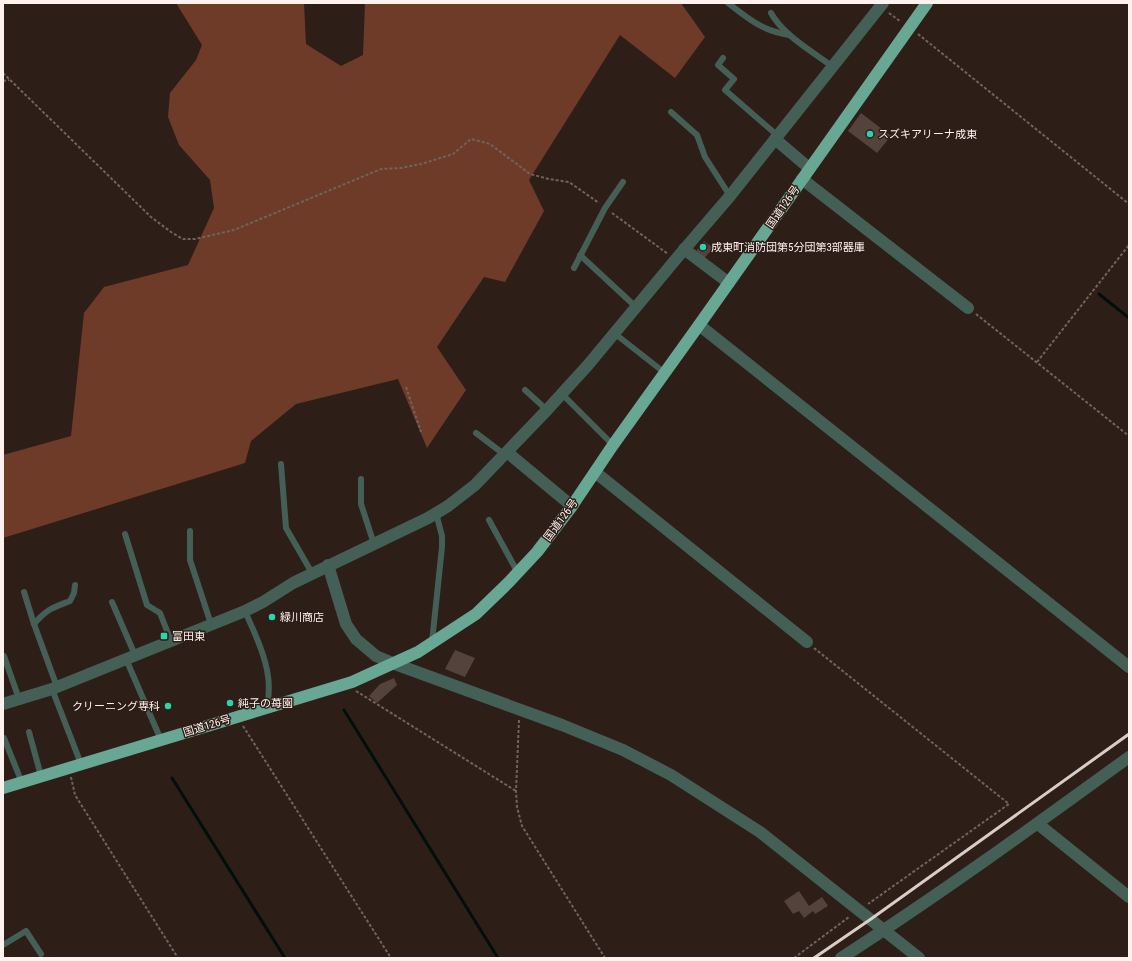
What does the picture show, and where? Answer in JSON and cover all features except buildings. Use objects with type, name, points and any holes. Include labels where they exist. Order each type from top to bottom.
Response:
[{"type":"highway","name":"国道126号","points":[[3,788],[352,682],[395,664],[432,644],[476,614],[537,552],[572,506],[613,445],[700,325],[809,168],[927,3]]},
{"type":"street","points":[[3,704],[55,688],[245,611],[312,573],[436,513],[475,486],[588,365],[730,196],[882,5]]},
{"type":"street","points":[[777,138],[809,168]]},
{"type":"street","points":[[802,179],[968,308]]},
{"type":"street","points":[[684,249],[729,282]]},
{"type":"street","points":[[700,325],[1129,667]]},
{"type":"street","points":[[506,454],[572,506]]},
{"type":"street","points":[[595,472],[807,642]]},
{"type":"street","points":[[328,566],[346,624],[356,639],[376,656],[519,709],[623,750],[672,775],[760,832],[919,958]]},
{"type":"street","points":[[841,958],[885,930],[1038,824],[1129,757]]},
{"type":"street","points":[[1038,824],[1126,893]]},
{"type":"lane","points":[[728,3],[757,25],[774,32],[791,35]]},
{"type":"lane","points":[[771,13],[776,22],[833,67]]},
{"type":"lane","points":[[723,58],[718,65],[734,79],[725,90],[777,138]]},
{"type":"lane","points":[[671,112],[697,135],[705,157],[730,196]]},
{"type":"lane","points":[[574,268],[605,208],[623,182]]},
{"type":"lane","points":[[580,256],[636,307]]},
{"type":"lane","points":[[614,333],[665,373]]},
{"type":"lane","points":[[525,390],[547,410]]},
{"type":"lane","points":[[562,394],[613,445]]},
{"type":"lane","points":[[476,433],[506,454]]},
{"type":"lane","points":[[281,464],[286,528],[312,573]]},
{"type":"lane","points":[[361,479],[361,504],[374,544]]},
{"type":"lane","points":[[432,644],[442,548],[442,536],[436,513]]},
{"type":"lane","points":[[489,520],[518,573]]},
{"type":"lane","points":[[190,530],[190,560],[211,624]]},
{"type":"lane","points":[[125,534],[147,605],[160,613],[171,641]]},
{"type":"lane","points":[[34,624],[50,608],[70,602],[74,593],[75,585]]},
{"type":"lane","points":[[24,592],[81,764]]},
{"type":"lane","points":[[112,602],[130,657],[161,740]]},
{"type":"lane","points":[[245,611],[256,635],[266,666],[268,677],[268,708]]},
{"type":"lane","points":[[4,656],[19,700]]},
{"type":"lane","points":[[29,732],[42,776]]},
{"type":"lane","points":[[4,738],[22,782]]},
{"type":"lane","points":[[3,945],[26,931],[41,954]]},
{"type":"path","points":[[882,5],[1129,204]]},
{"type":"path","points":[[3,73],[151,218],[183,239],[195,239],[234,230],[381,169],[401,168],[421,164],[452,154],[471,139],[490,144],[530,174],[549,180],[569,182],[676,259]]},
{"type":"path","points":[[3,81],[10,80]]},
{"type":"path","points":[[1037,362],[1129,245]]},
{"type":"path","points":[[968,308],[1129,436]]},
{"type":"path","points":[[406,387],[421,432]]},
{"type":"path","points":[[794,958],[1009,804],[807,642]]},
{"type":"path","points":[[352,682],[356,691],[516,791]]},
{"type":"path","points":[[519,709],[516,791],[517,807],[522,826],[605,958]]},
{"type":"path","points":[[237,717],[391,958]]},
{"type":"path","points":[[68,768],[75,795],[178,958]]},
{"type":"shaded area","points":[[176,3],[304,3],[306,44],[341,66],[363,55],[365,3],[681,3],[705,37],[675,78],[620,35],[529,180],[544,211],[505,282],[484,277],[437,347],[466,390],[427,448],[398,379],[296,404],[251,441],[245,463],[3,538],[3,455],[71,436],[84,313],[104,287],[188,265],[214,208],[210,180],[179,145],[168,117],[170,93],[196,60],[202,45]]},
{"type":"waterway","points":[[1099,294],[1129,318]]},
{"type":"waterway","points":[[344,710],[498,958]]},
{"type":"waterway","points":[[172,778],[285,958]]},
{"type":"railway","points":[[814,958],[871,919],[1129,734]]},
{"type":"place","name":"スズキアリーナ成東","points":[[870,134]]},
{"type":"place","name":"成東町消防団第5分団第3部器庫","points":[[703,247]]},
{"type":"place","name":"緑川商店","points":[[272,617]]},
{"type":"place","name":"富田東","points":[[164,636]]},
{"type":"place","name":"純子の苺園","points":[[230,703]]},
{"type":"place","name":"クリーニング専科","points":[[168,706]]}]
